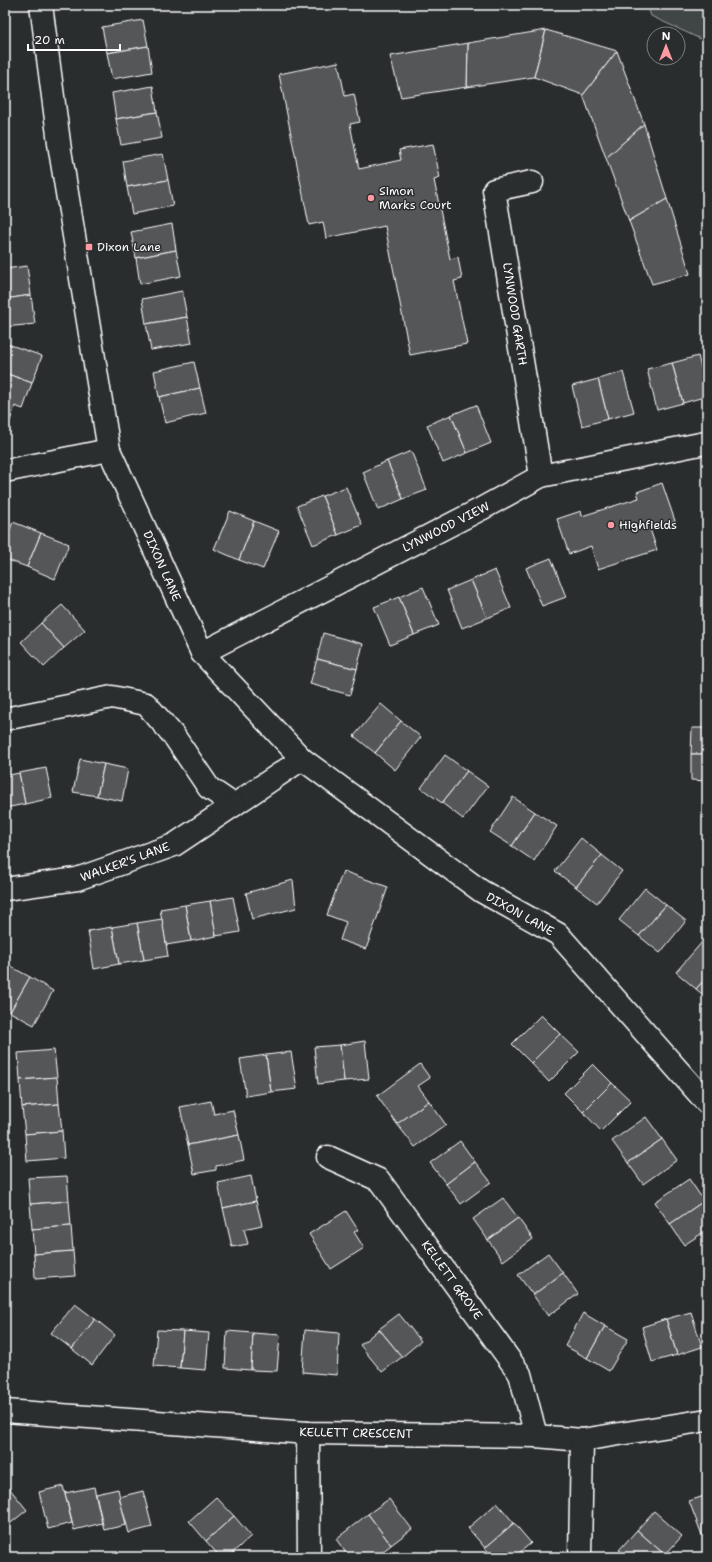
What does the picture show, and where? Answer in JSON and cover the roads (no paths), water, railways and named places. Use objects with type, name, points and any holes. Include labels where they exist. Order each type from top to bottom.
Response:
[{"type":"street","name":"DIXON LANE","points":[[42,5],[60,150],[109,450],[202,653],[302,759],[481,891],[558,934],[707,1103]]},
{"type":"street","name":"LYNWOOD GARTH","points":[[532,182],[494,190],[541,476]]},
{"type":"street","name":"LYNWOOD VIEW","points":[[202,653],[474,513],[541,476],[705,443]]},
{"type":"street","points":[[5,471],[109,450]]},
{"type":"street","points":[[5,719],[112,697],[146,704],[174,736],[209,788],[234,805],[302,759]]},
{"type":"street","name":"WALKER'S LANE","points":[[5,889],[77,879],[174,845],[234,805]]},
{"type":"street","name":"KELLETT GROVE","points":[[328,1157],[379,1180],[520,1374],[536,1436]]},
{"type":"street","name":"KELLETT CRESCENT","points":[[5,1411],[308,1433],[536,1436],[582,1440],[707,1420]]},
{"type":"street","points":[[308,1433],[309,1557]]},
{"type":"street","points":[[580,1557],[582,1440]]},
{"type":"place","name":"Simon Marks Court","points":[[371,198]]},
{"type":"place","name":"Dixon Lane","points":[[89,247]]},
{"type":"place","name":"Highfields","points":[[611,525]]}]
